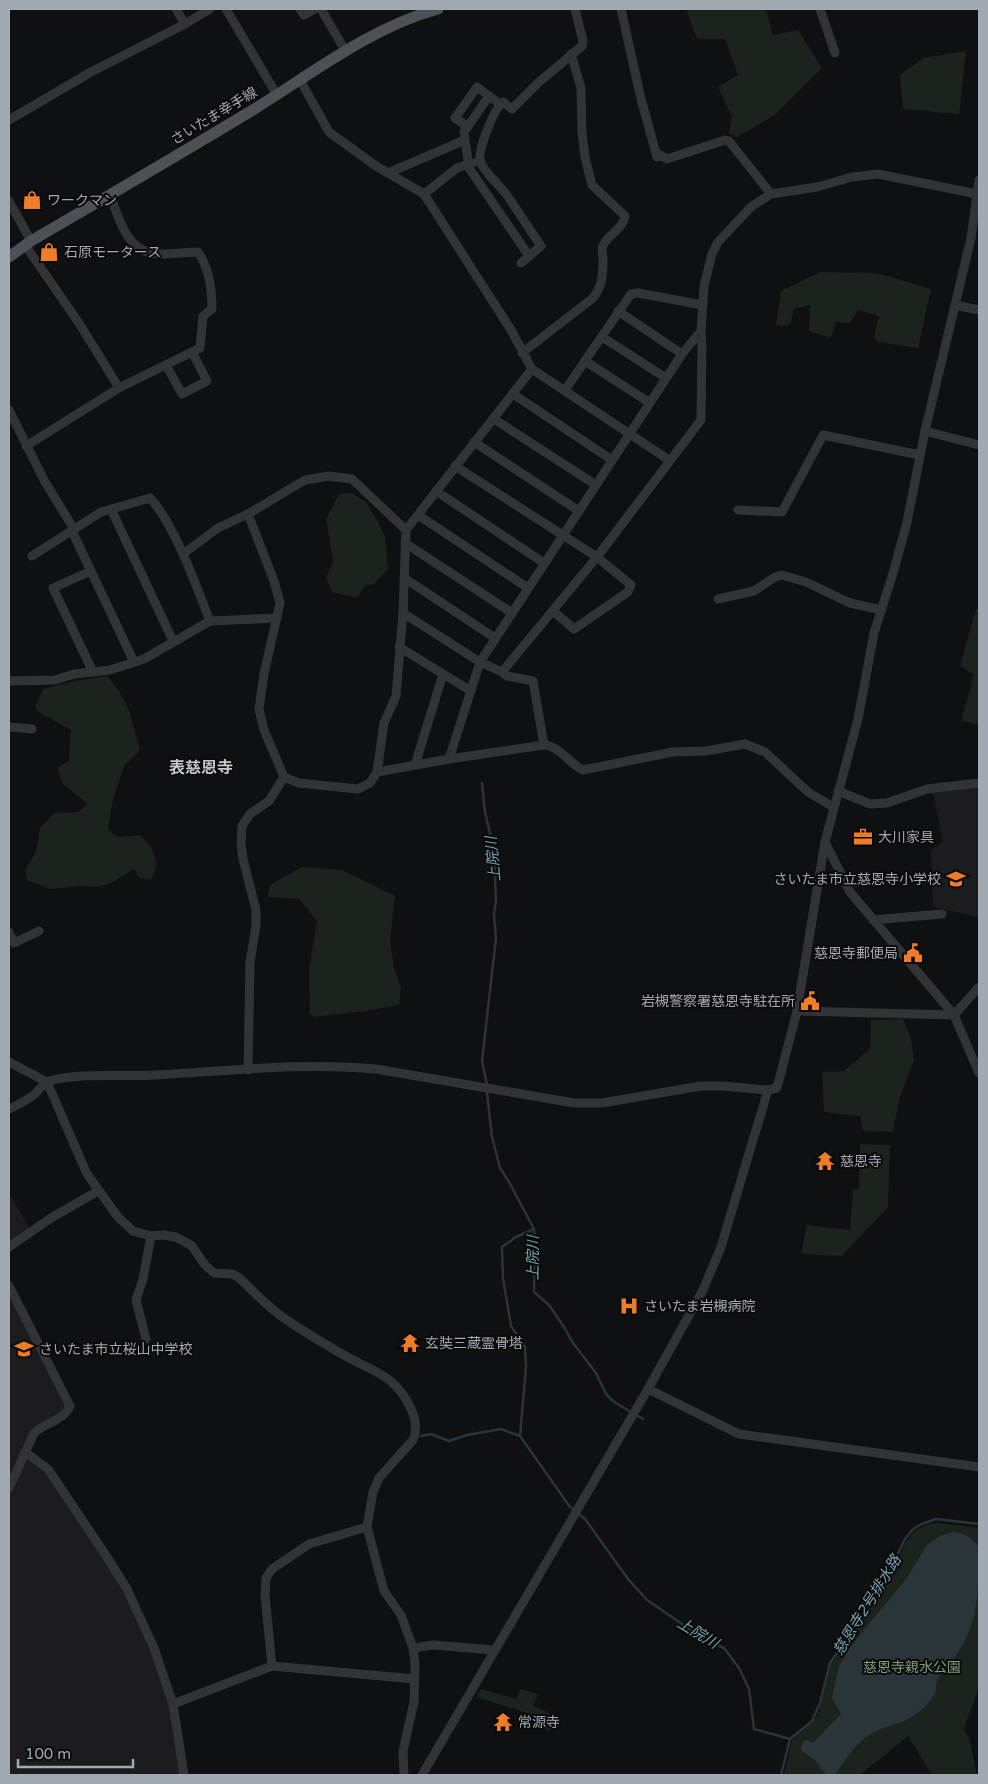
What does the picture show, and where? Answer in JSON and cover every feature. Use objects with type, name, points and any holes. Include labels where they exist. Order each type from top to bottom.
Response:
[{"type":"main road","name":"さいたま幸手線","points":[[9,257],[28,243],[346,52],[392,26],[438,9]]},
{"type":"street","points":[[176,9],[185,24]]},
{"type":"street","points":[[9,120],[91,72],[185,24],[210,9]]},
{"type":"street","points":[[226,9],[277,95]]},
{"type":"street","points":[[300,9],[304,15],[315,9]]},
{"type":"street","points":[[321,9],[346,52]]},
{"type":"street","points":[[468,127],[455,118],[477,87],[500,104],[503,102],[512,109],[539,82],[582,46],[583,41],[575,9]]},
{"type":"street","points":[[621,9],[656,157],[660,156],[668,159],[725,140],[729,141],[771,194]]},
{"type":"street","points":[[820,9],[836,53]]},
{"type":"street","points":[[522,352],[597,294],[602,278],[602,248],[624,223],[625,216],[592,185],[585,157],[582,133],[581,88],[571,54]]},
{"type":"street","points":[[300,80],[329,132],[388,173],[424,194],[511,330],[532,369],[669,460]]},
{"type":"street","points":[[489,96],[464,132],[469,165],[529,256]]},
{"type":"street","points":[[500,104],[484,139],[480,160],[488,173],[505,192],[541,246],[521,263]]},
{"type":"street","points":[[388,173],[465,140]]},
{"type":"street","points":[[424,194],[457,168],[480,160]]},
{"type":"street","points":[[502,672],[597,557],[701,420],[701,331],[704,286],[712,254],[718,242],[752,206],[771,194],[817,187],[852,177],[878,174],[977,194]]},
{"type":"street","points":[[9,1109],[34,1094],[47,1082],[64,1078],[154,1076],[214,1070],[343,1066],[376,1069],[574,1103],[602,1103],[702,1086],[768,1090],[777,1088],[798,1011],[825,842],[833,807],[858,719],[874,633],[907,522],[925,431],[955,305],[975,238],[979,180]]},
{"type":"street","points":[[26,446],[119,388],[200,348],[203,316],[212,309],[212,290],[202,258],[198,252],[156,254],[148,253],[133,245],[124,230],[110,195]]},
{"type":"street","points":[[9,201],[28,243],[119,388]]},
{"type":"street","points":[[565,390],[631,294],[638,293],[703,305]]},
{"type":"street","points":[[955,305],[979,310]]},
{"type":"street","points":[[618,312],[682,354]]},
{"type":"street","points":[[449,759],[480,662],[682,354],[701,331]]},
{"type":"street","points":[[602,337],[666,378]]},
{"type":"street","points":[[166,365],[182,394],[207,381],[192,352]]},
{"type":"street","points":[[585,361],[650,403]]},
{"type":"street","points":[[248,514],[274,581],[280,603],[264,674],[259,710],[264,730],[284,777],[299,783],[358,789],[370,783],[377,772],[384,723],[396,696],[399,647],[404,613],[406,530],[532,369]]},
{"type":"street","points":[[513,394],[612,460]]},
{"type":"street","points":[[9,410],[45,482],[73,530],[134,662]]},
{"type":"street","points":[[494,419],[596,484]]},
{"type":"street","points":[[925,431],[979,445]]},
{"type":"street","points":[[738,510],[782,512],[824,436],[920,455]]},
{"type":"street","points":[[474,442],[579,511]]},
{"type":"street","points":[[456,466],[597,557],[629,583],[631,588],[574,629],[553,611]]},
{"type":"street","points":[[183,554],[218,528],[248,514],[305,480],[329,476],[352,479],[406,530]]},
{"type":"street","points":[[436,491],[544,563]]},
{"type":"street","points":[[32,556],[101,512],[150,498],[167,523],[183,554],[210,621]]},
{"type":"street","points":[[111,509],[173,641]]},
{"type":"street","points":[[418,515],[528,588]]},
{"type":"street","points":[[405,543],[512,613]]},
{"type":"street","points":[[91,571],[53,588],[93,672]]},
{"type":"street","points":[[718,599],[754,591],[775,577],[782,575],[806,582],[850,603],[882,610]]},
{"type":"street","points":[[404,578],[495,638]]},
{"type":"street","points":[[404,613],[480,662],[507,676],[533,681],[544,745]]},
{"type":"street","points":[[9,681],[55,680],[74,674],[110,670],[144,659],[210,621],[277,618]]},
{"type":"street","points":[[399,647],[471,691]]},
{"type":"street","points":[[415,764],[443,674]]},
{"type":"street","points":[[9,727],[32,729]]},
{"type":"street","points":[[377,772],[415,764],[544,745],[556,749],[583,770],[673,752],[706,751],[745,744],[765,752],[808,792],[833,807]]},
{"type":"street","points":[[248,1070],[250,962],[256,926],[256,910],[242,851],[242,826],[250,814],[268,801],[284,777]]},
{"type":"street","points":[[838,791],[870,804],[887,803],[928,789],[979,783]]},
{"type":"street","points":[[825,842],[850,892],[954,1015],[979,1073]]},
{"type":"street","points":[[874,920],[942,914]]},
{"type":"street","points":[[9,932],[14,942],[39,930]]},
{"type":"street","points":[[798,1011],[954,1015],[979,987]]},
{"type":"street","points":[[9,1062],[47,1082],[87,1174],[118,1217],[133,1231],[151,1236],[163,1234],[176,1237],[192,1246],[205,1265],[214,1273],[232,1274],[238,1277],[285,1320],[350,1358],[377,1371],[392,1381],[403,1392],[414,1414],[416,1432],[413,1440],[378,1478],[373,1492],[367,1526],[384,1591],[401,1615],[414,1648],[414,1702],[403,1751],[404,1775]]},
{"type":"street","points":[[422,1775],[648,1390],[703,1290],[721,1246],[768,1090]]},
{"type":"street","points":[[9,1246],[98,1191]]},
{"type":"street","points":[[146,1339],[136,1300],[143,1279],[151,1236]]},
{"type":"street","points":[[9,1286],[70,1406],[67,1413],[39,1428],[34,1433],[9,1488]]},
{"type":"street","points":[[648,1390],[739,1434],[979,1467]]},
{"type":"street","points":[[25,1452],[48,1469],[127,1590],[154,1648],[173,1704],[184,1775]]},
{"type":"street","points":[[272,1666],[265,1596],[266,1578],[269,1573],[309,1544],[367,1526]]},
{"type":"street","points":[[414,1648],[433,1645],[494,1650]]},
{"type":"street","points":[[173,1704],[272,1666],[414,1680]]},
{"type":"shaded area","name":"さいたま市立慈恩寺小学校","points":[[979,787],[979,917],[933,907],[931,851],[943,841],[933,793]]},
{"type":"shaded area","points":[[11,1196],[29,1228],[9,1242],[9,1198]]},
{"type":"shaded area","name":"さいたま市立桜山中学校","points":[[9,1293],[68,1406],[66,1411],[31,1429],[9,1478]]},
{"type":"shaded area","points":[[25,1452],[48,1469],[127,1589],[173,1704],[184,1775],[9,1775],[9,1488]]},
{"type":"shaded area","name":"慈恩寺親水公園","points":[[953,1532],[968,1536],[979,1547],[978,1589],[974,1616],[964,1642],[953,1660],[938,1678],[935,1693],[925,1706],[907,1720],[880,1729],[864,1739],[853,1750],[835,1775],[826,1775],[815,1760],[802,1751],[801,1746],[806,1740],[813,1743],[841,1714],[832,1698],[839,1666],[850,1647],[906,1579],[927,1545],[940,1536]]},
{"type":"green space","points":[[686,9],[766,9],[773,35],[798,30],[822,68],[775,115],[737,137],[729,133],[732,117],[718,87],[738,75],[725,39],[697,39]]},
{"type":"green space","points":[[966,51],[959,114],[903,109],[900,75],[923,58]]},
{"type":"green space","points":[[820,272],[877,273],[931,289],[918,348],[878,342],[874,336],[879,316],[858,310],[850,323],[836,322],[831,338],[809,331],[810,305],[794,309],[790,325],[776,326],[781,291]]},
{"type":"green space","points":[[352,493],[366,502],[378,522],[385,537],[388,569],[374,584],[366,585],[357,598],[332,592],[326,578],[333,561],[326,519],[339,494]]},
{"type":"green space","points":[[976,609],[979,609],[979,724],[961,721],[974,675],[960,666]]},
{"type":"green space","points":[[107,676],[119,691],[129,710],[140,750],[124,766],[113,799],[108,828],[117,837],[140,835],[145,839],[155,856],[156,868],[150,880],[140,878],[134,869],[111,883],[97,887],[81,886],[50,889],[27,880],[25,870],[36,852],[40,828],[54,813],[78,812],[88,804],[63,784],[57,768],[69,761],[71,730],[39,712],[35,707],[43,689]]},
{"type":"green space","points":[[302,867],[342,870],[395,896],[390,941],[394,968],[401,987],[399,1005],[314,1017],[310,1014],[309,970],[317,921],[299,899],[268,897],[270,885]]},
{"type":"green space","points":[[903,1019],[911,1039],[914,1060],[899,1100],[893,1132],[863,1131],[860,1116],[824,1112],[822,1072],[844,1071],[870,1049],[871,1020]]},
{"type":"green space","points":[[860,1144],[890,1145],[888,1207],[842,1256],[801,1254],[807,1225],[850,1230],[853,1189],[859,1189]]},
{"type":"green space","name":"慈恩寺親水公園","points":[[939,1523],[979,1528],[979,1684],[964,1729],[969,1738],[977,1775],[932,1775],[908,1736],[860,1775],[784,1775],[792,1740],[818,1716],[831,1664],[880,1595],[907,1540],[917,1529]]},
{"type":"green space","points":[[481,1689],[516,1699],[520,1689],[538,1694],[533,1706],[556,1716],[549,1731],[534,1726],[536,1716],[477,1697]]},
{"type":"waterway","name":"上院川","points":[[482,783],[485,812],[494,851],[496,902],[494,914],[496,938],[482,1061],[487,1085]]},
{"type":"waterway","name":"上院川","points":[[487,1093],[492,1137],[500,1168],[534,1229],[534,1292],[549,1305],[573,1343],[596,1373],[606,1394],[614,1402],[631,1412]]},
{"type":"waterway","points":[[520,1436],[526,1367],[525,1347],[511,1326],[503,1278],[502,1247],[516,1237],[534,1229]]},
{"type":"waterway","name":"上院川","points":[[636,1415],[643,1419]]},
{"type":"waterway","points":[[421,1436],[431,1434],[449,1441],[467,1435],[501,1429],[520,1436],[574,1510]]},
{"type":"waterway","name":"上院川","points":[[578,1513],[585,1519],[628,1579],[647,1600],[704,1639],[724,1648],[739,1668],[749,1689],[754,1729],[790,1739]]},
{"type":"waterway","name":"慈恩寺2号排水路","points":[[790,1739],[812,1721],[820,1703],[830,1663],[879,1593],[905,1539],[913,1529],[936,1519],[979,1524]]},
{"type":"waterway","name":"上院川","points":[[781,1775],[790,1739]]},
{"type":"place","name":"ワークマン","points":[[32,200]]},
{"type":"place","name":"石原モータース","points":[[49,252]]},
{"type":"place","name":"大川家具","points":[[863,837]]},
{"type":"place","name":"さいたま市立慈恩寺小学校","points":[[956,879]]},
{"type":"place","name":"慈恩寺郵便局","points":[[913,953]]},
{"type":"place","name":"岩槻警察署慈恩寺駐在所","points":[[810,1001]]},
{"type":"place","name":"慈恩寺","points":[[825,1161]]},
{"type":"place","name":"さいたま岩槻病院","points":[[629,1306]]},
{"type":"place","name":"玄奘三蔵霊骨塔","points":[[410,1343]]},
{"type":"place","name":"さいたま市立桜山中学校","points":[[24,1349]]},
{"type":"place","name":"常源寺","points":[[503,1722]]},
{"type":"district","name":"表慈恩寺","points":[[201,768]]}]
